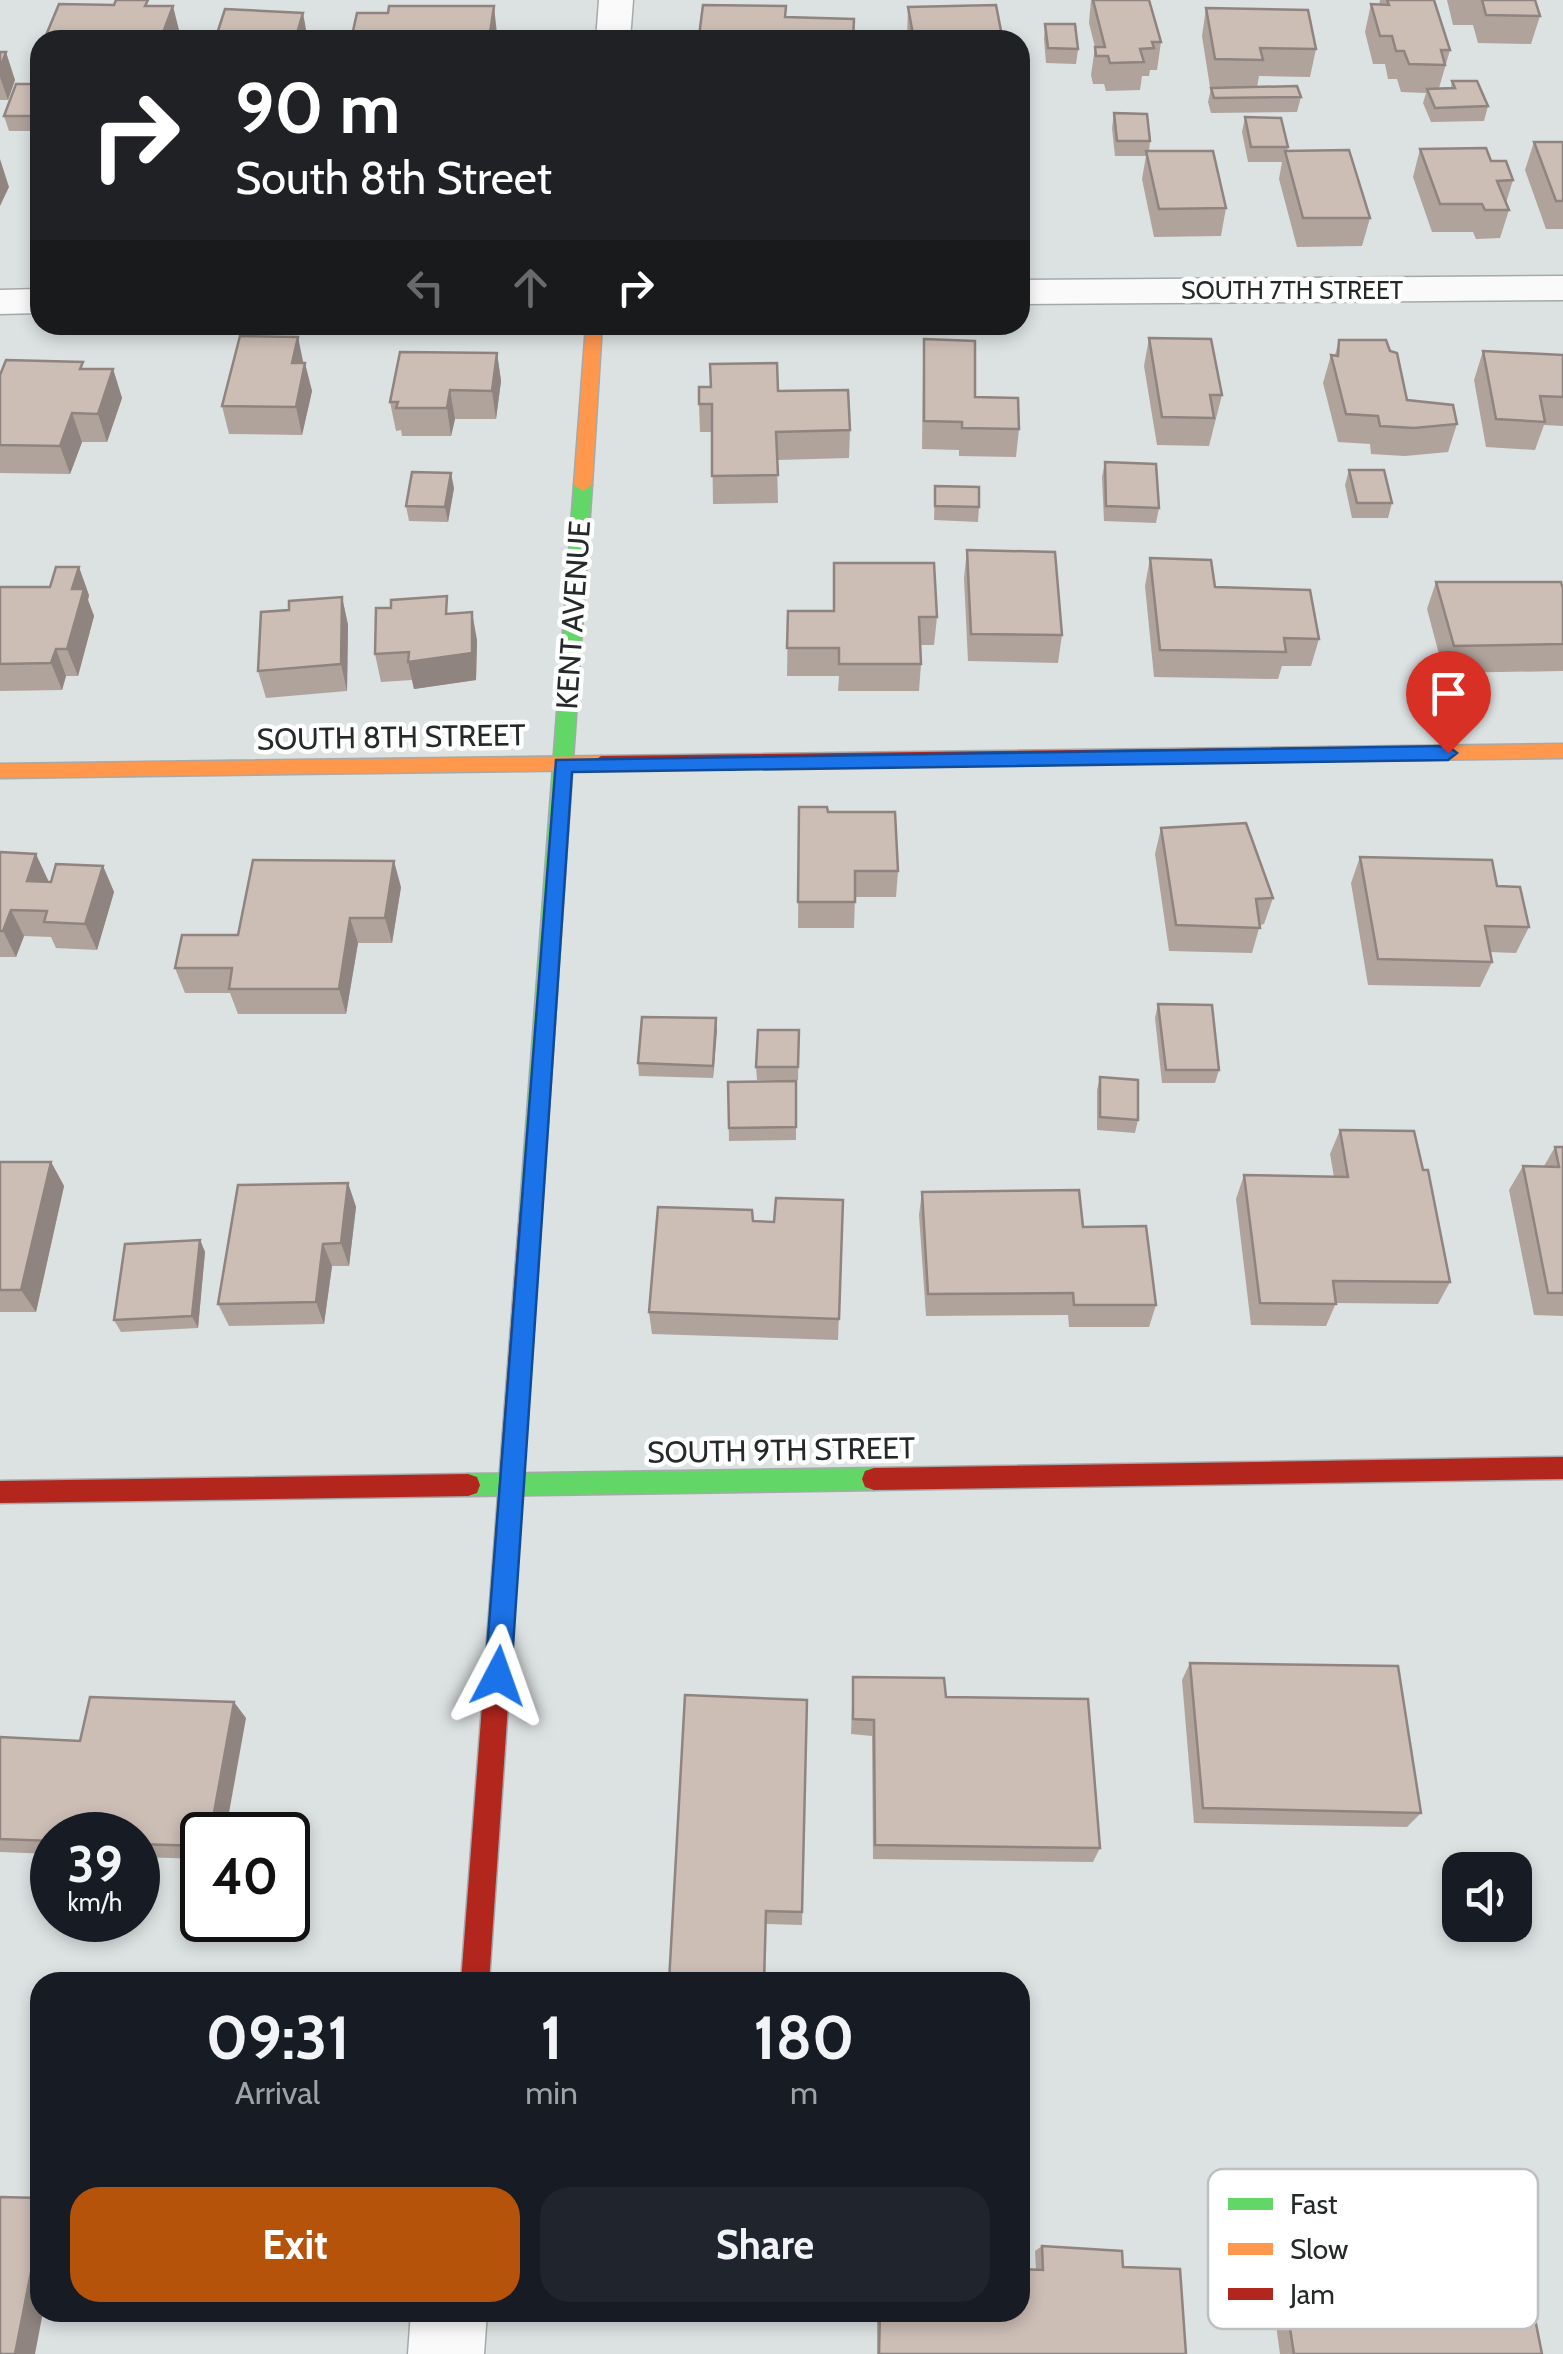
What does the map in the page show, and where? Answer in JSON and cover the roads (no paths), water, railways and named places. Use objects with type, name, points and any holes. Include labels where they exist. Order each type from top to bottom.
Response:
[{"type":"street","points":[[614,30],[616,0]]},
{"type":"street","name":"SOUTH 7TH STREET","points":[[1030,292],[1563,288]]},
{"type":"street","points":[[0,302],[30,301]]},
{"type":"street","name":"KENT AVENUE","points":[[475,1972],[593,335]]},
{"type":"street","name":"SOUTH 8TH STREET","points":[[0,771],[1563,752]]},
{"type":"street","name":"SOUTH 9TH STREET","points":[[0,1492],[1563,1468]]},
{"type":"street","points":[[446,2354],[448,2322]]}]
